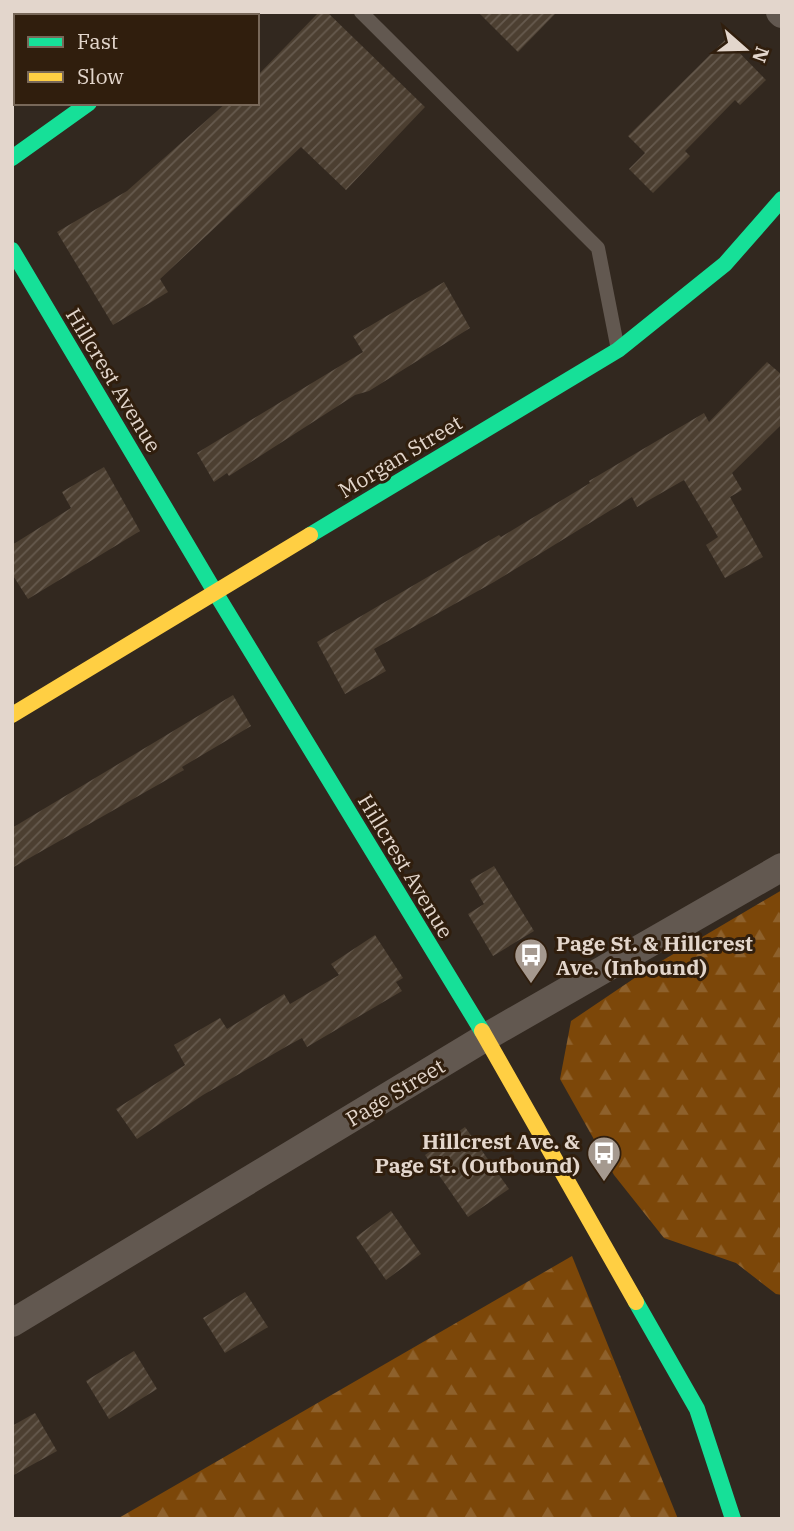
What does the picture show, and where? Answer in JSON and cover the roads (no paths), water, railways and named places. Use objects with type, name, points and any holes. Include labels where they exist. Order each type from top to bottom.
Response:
[{"type":"street","points":[[12,159],[86,105]]},
{"type":"street","name":"Morgan Street","points":[[12,715],[618,350],[725,264],[782,199]]},
{"type":"street","name":"Hillcrest Avenue","points":[[12,250],[215,592],[486,1037],[698,1409],[733,1519]]},
{"type":"street","name":"Page Street","points":[[12,1323],[486,1037],[782,867]]},
{"type":"lane","points":[[361,12],[598,248],[618,350]]},
{"type":"place","name":"Page St. & Hillcrest Ave. (Inbound)","points":[[531,985]]},
{"type":"place","name":"Hillcrest Ave. & Page St. (Outbound)","points":[[604,1183]]}]
